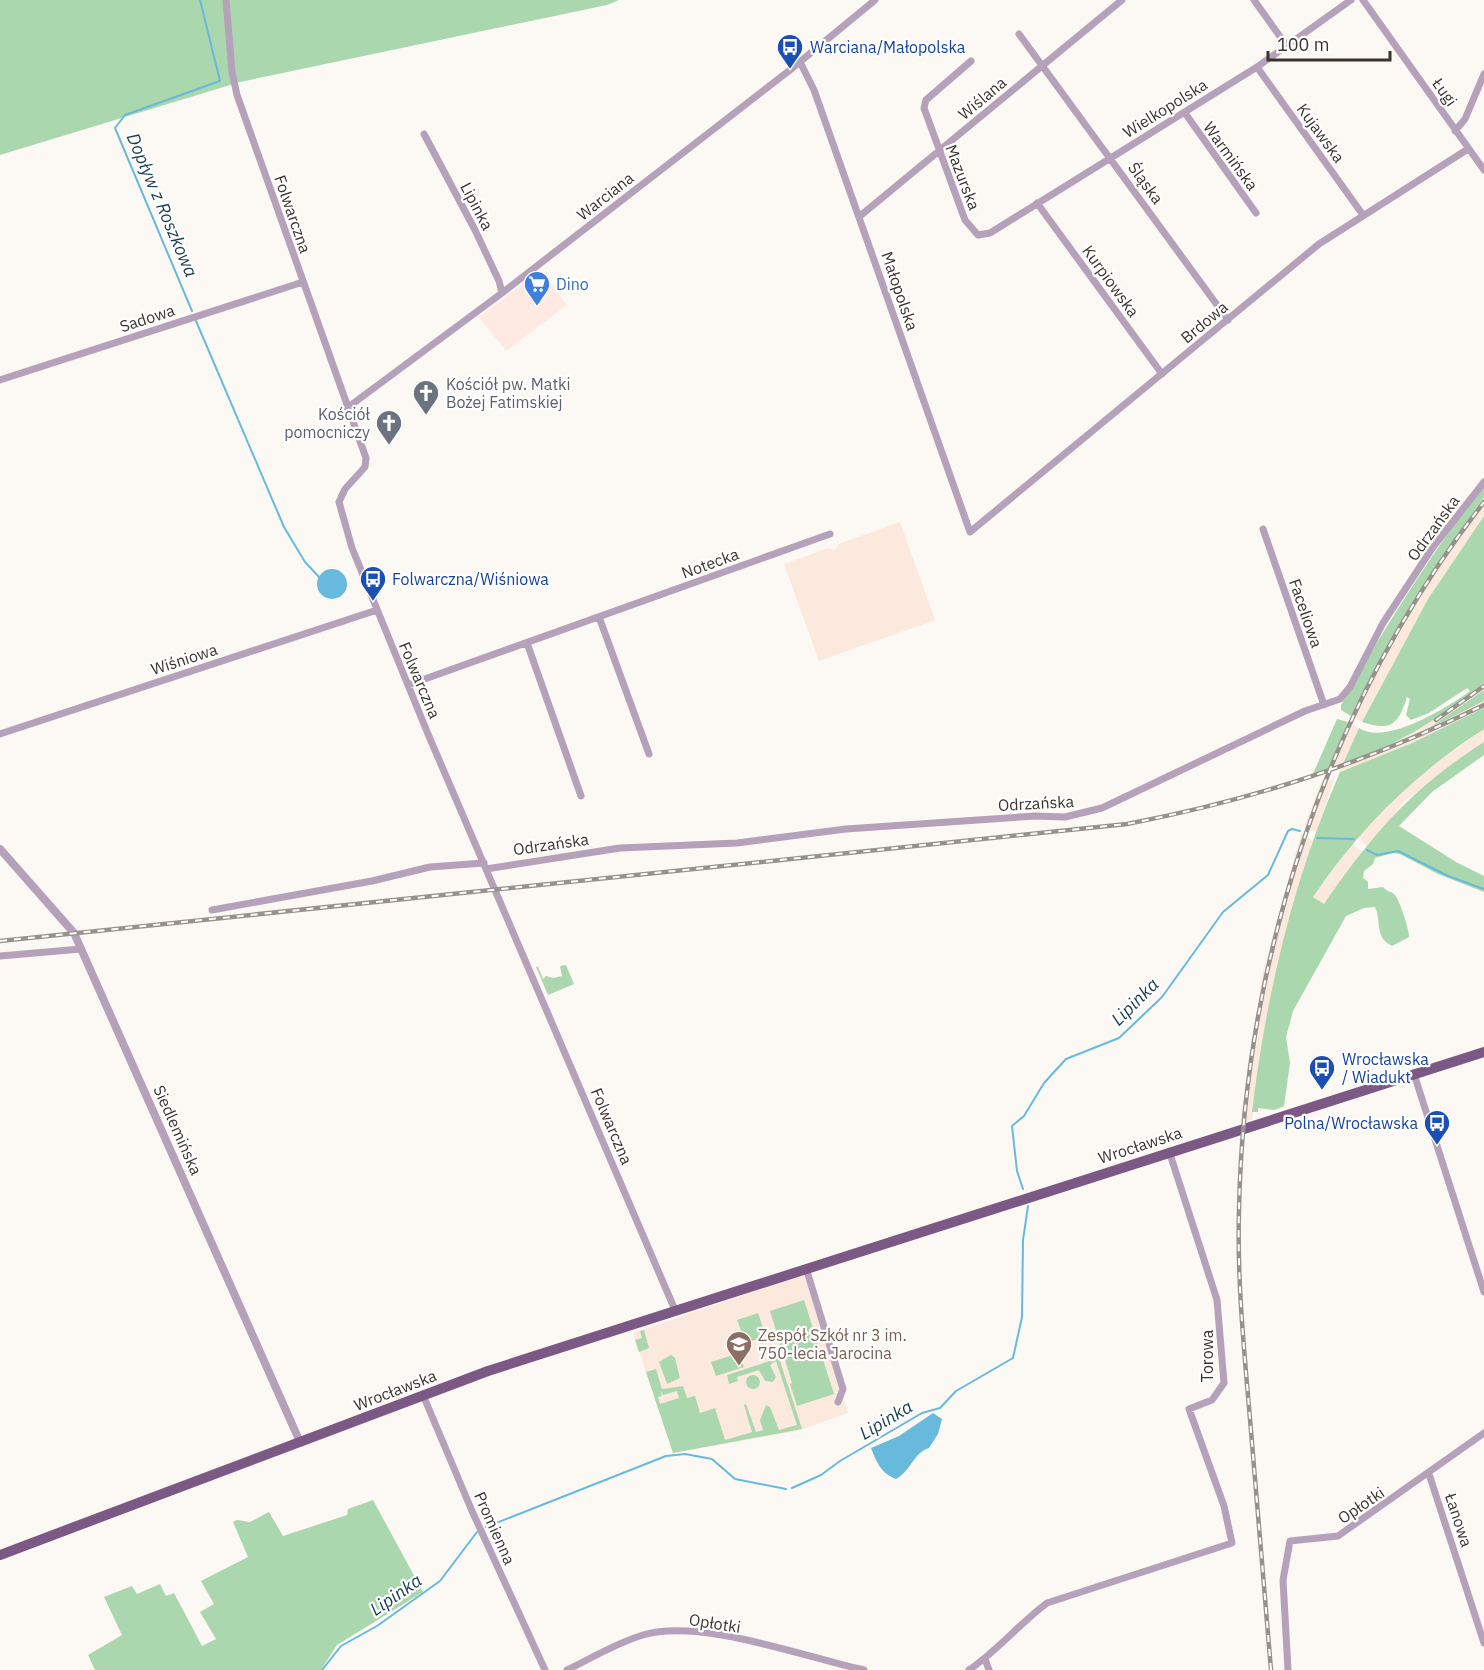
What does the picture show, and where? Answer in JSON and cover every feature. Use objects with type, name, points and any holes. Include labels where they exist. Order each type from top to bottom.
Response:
[{"type":"main road","name":"Wrocławska","points":[[0,1555],[423,1395],[675,1310],[1484,1052]]},
{"type":"street","name":"Folwarczna","points":[[226,0],[230,51],[237,95],[366,458],[359,475],[340,495],[340,508],[352,548],[408,685],[675,1310]]},
{"type":"street","name":"Warciana","points":[[347,408],[502,293],[800,62],[875,0]]},
{"type":"street","name":"Wiślana","points":[[860,216],[1122,0]]},
{"type":"street","points":[[1254,0],[1286,45]]},
{"type":"street","name":"Wielkopolska","points":[[990,233],[1257,67],[1351,0]]},
{"type":"street","name":"Ługi","points":[[1363,0],[1484,170]]},
{"type":"street","name":"Śląska","points":[[1019,34],[1228,320]]},
{"type":"street","name":"Mazurska","points":[[971,61],[926,100],[924,108],[965,220],[978,236],[990,233]]},
{"type":"street","name":"Małopolska","points":[[800,62],[814,90],[860,216],[970,532]]},
{"type":"street","name":"Kujawska","points":[[1257,67],[1363,215]]},
{"type":"street","points":[[1455,131],[1465,119],[1484,74]]},
{"type":"street","name":"Warmińska","points":[[1185,113],[1256,213]]},
{"type":"street","name":"Lipinka","points":[[424,134],[475,230],[499,281],[502,293]]},
{"type":"street","name":"Brdowa","points":[[970,532],[1319,244],[1468,148]]},
{"type":"street","name":"Kurpiowska","points":[[1037,203],[1162,375]]},
{"type":"street","name":"Sadowa","points":[[0,380],[303,282]]},
{"type":"street","name":"Odrzańska","points":[[212,910],[372,881],[430,867],[485,866],[620,849],[736,843],[846,829],[1082,814],[1340,699],[1350,687],[1383,623],[1433,547],[1484,482]]},
{"type":"street","name":"Faceliowa","points":[[1263,529],[1324,705]]},
{"type":"street","name":"Notecka","points":[[408,685],[830,534]]},
{"type":"street","name":"Wiśniowa","points":[[0,734],[377,610]]},
{"type":"street","points":[[599,617],[649,754]]},
{"type":"street","points":[[527,643],[581,796]]},
{"type":"street","name":"Siedlemińska","points":[[0,849],[69,927],[81,949],[300,1442]]},
{"type":"street","points":[[0,956],[81,949]]},
{"type":"street","points":[[1414,1074],[1484,1292]]},
{"type":"street","name":"Torowa","points":[[985,1659],[1024,1620],[1047,1604],[1232,1543],[1224,1506],[1189,1409],[1212,1400],[1224,1383],[1217,1299],[1169,1151]]},
{"type":"street","points":[[806,1268],[843,1389],[838,1402]]},
{"type":"street","name":"Promienna","points":[[423,1395],[472,1511],[545,1670]]},
{"type":"street","name":"Opłotki","points":[[1288,1670],[1283,1580],[1290,1541],[1338,1536],[1430,1474],[1484,1433]]},
{"type":"street","name":"Łanowa","points":[[1430,1474],[1484,1643]]},
{"type":"street","name":"Opłotki","points":[[567,1670],[619,1644],[644,1635],[667,1631],[696,1632],[748,1642],[864,1670]]},
{"type":"street","points":[[969,1670],[985,1659],[989,1670]]},
{"type":"shaded area","points":[[541,270],[567,305],[506,351],[479,317]]},
{"type":"shaded area","points":[[1484,497],[1484,516],[1428,599],[1362,722],[1351,716],[1413,600]]},
{"type":"shaded area","points":[[900,522],[935,620],[819,661],[784,564],[828,548],[835,550],[839,544]]},
{"type":"shaded area","points":[[1484,683],[1483,691],[1432,727],[1484,701],[1484,708],[1412,743],[1340,772],[1343,764],[1331,764],[1348,722],[1359,728],[1344,764],[1401,739],[1459,703]]},
{"type":"shaded area","points":[[1484,729],[1484,742],[1405,801],[1368,846],[1357,837],[1418,776]]},
{"type":"shaded area","points":[[1335,777],[1316,832],[1304,827],[1322,780],[1328,782]]},
{"type":"shaded area","points":[[1301,835],[1313,840],[1276,968],[1252,1120],[1240,1122],[1263,971]]},
{"type":"shaded area","points":[[1352,844],[1362,852],[1324,904],[1313,897]]},
{"type":"shaded area","name":"Zespół Szkół nr 3 im. 750-lecia Jarocina","points":[[804,1274],[848,1413],[798,1431],[673,1453],[633,1333]]},
{"type":"green space","points":[[0,0],[619,0],[607,5],[240,82],[0,155]]},
{"type":"green space","points":[[1484,484],[1484,497],[1413,600],[1351,716],[1341,710],[1341,705],[1357,676],[1408,592]]},
{"type":"green space","points":[[1484,516],[1484,683],[1452,708],[1417,730],[1381,749],[1343,764],[1359,728],[1370,732],[1399,729],[1432,715],[1470,691],[1467,688],[1429,713],[1411,720],[1406,715],[1410,699],[1407,697],[1404,707],[1392,724],[1380,726],[1362,722],[1428,599]]},
{"type":"green space","points":[[1484,690],[1484,701],[1428,729]]},
{"type":"green space","points":[[1484,708],[1484,729],[1434,765],[1390,804],[1349,848],[1313,897],[1324,904],[1359,855],[1395,814],[1435,777],[1484,742],[1484,755],[1432,792],[1399,826],[1456,862],[1484,876],[1484,892],[1438,874],[1400,854],[1393,853],[1375,858],[1373,864],[1364,871],[1363,878],[1368,882],[1368,889],[1383,887],[1395,895],[1404,916],[1409,937],[1392,946],[1386,942],[1381,934],[1375,907],[1364,908],[1346,916],[1293,1011],[1286,1037],[1290,1063],[1284,1106],[1275,1110],[1258,1108],[1258,1112],[1252,1112],[1265,1025],[1295,896],[1308,854],[1340,772],[1412,743]]},
{"type":"green space","points":[[1337,719],[1348,722],[1330,766],[1326,771],[1312,776]]},
{"type":"green space","points":[[566,965],[574,984],[548,995],[536,967],[542,966],[538,967],[543,979],[546,976],[553,978],[562,976],[560,966]]},
{"type":"green space","points":[[804,1300],[834,1394],[797,1406],[770,1311]]},
{"type":"green space","points":[[758,1313],[766,1336],[746,1343],[737,1320]]},
{"type":"green space","points":[[644,1330],[649,1348],[639,1352],[635,1340],[642,1338],[640,1331]]},
{"type":"green space","points":[[739,1353],[744,1367],[716,1376],[711,1362]]},
{"type":"green space","points":[[671,1355],[675,1358],[680,1378],[667,1384],[659,1362]]},
{"type":"green space","points":[[779,1358],[802,1429],[673,1453],[646,1372],[656,1369],[662,1389],[683,1386],[687,1398],[695,1396],[700,1413],[715,1408],[725,1440],[752,1432],[744,1405],[746,1404],[756,1432],[763,1430],[760,1420],[766,1405],[770,1407],[779,1430],[797,1425],[776,1361],[770,1365],[776,1377],[773,1382],[765,1381],[759,1370],[737,1377],[738,1381],[729,1384],[727,1375]],"holes":[[[660,1390],[663,1395],[677,1391],[679,1398],[660,1404],[658,1397],[662,1396]]]},
{"type":"green space","points":[[753,1375],[758,1377],[760,1382],[758,1387],[753,1389],[748,1387],[746,1382],[748,1377]]},
{"type":"green space","points":[[373,1500],[423,1592],[337,1645],[321,1670],[95,1670],[88,1655],[122,1635],[104,1597],[132,1586],[137,1594],[160,1584],[166,1596],[174,1593],[202,1646],[216,1639],[200,1612],[214,1604],[201,1581],[248,1557],[233,1522],[237,1520],[250,1522],[269,1512],[283,1536],[347,1515],[348,1509]]},
{"type":"water","points":[[332,569],[338,570],[346,578],[346,590],[338,598],[332,599],[326,598],[318,590],[317,584],[318,578],[326,570]]},
{"type":"water","points":[[933,1413],[942,1419],[938,1434],[929,1448],[920,1453],[896,1479],[883,1471],[871,1448],[899,1436]]},
{"type":"waterway","name":"Dopływ z Roszkowa","points":[[192,311],[115,128],[125,115],[220,81],[200,0]]},
{"type":"waterway","name":"Dopływ z Roszkowa","points":[[196,321],[284,527],[305,562],[319,577]]},
{"type":"waterway","name":"Lipinka","points":[[1023,1189],[1017,1171],[1012,1126],[1024,1116],[1044,1083],[1066,1059],[1119,1038],[1162,997],[1223,912],[1268,875],[1288,831],[1292,829],[1300,831]]},
{"type":"waterway","name":"Lipinka","points":[[1317,838],[1354,839]]},
{"type":"waterway","name":"Lipinka","points":[[1367,850],[1377,855],[1398,851],[1448,876],[1484,889]]},
{"type":"waterway","name":"Lipinka","points":[[792,1488],[821,1475],[840,1461],[922,1413],[940,1408],[956,1391],[1013,1358],[1022,1317],[1023,1240],[1028,1206]]},
{"type":"waterway","name":"Lipinka","points":[[486,1527],[666,1456],[685,1454],[712,1459],[735,1479],[786,1489]]},
{"type":"waterway","name":"Lipinka","points":[[322,1670],[341,1646],[377,1626],[440,1581],[477,1532]]},
{"type":"railway","points":[[1271,1670],[1243,1341],[1239,1262],[1239,1210],[1245,1115],[1257,1021],[1278,928],[1305,836],[1339,748],[1381,662],[1429,580],[1484,502]]},
{"type":"railway","points":[[1436,720],[1484,686]]},
{"type":"railway","points":[[0,941],[1127,824],[1221,803],[1310,777],[1396,745],[1484,705]]},
{"type":"place","name":"Warciana/Małopolska","points":[[790,70]]},
{"type":"place","name":"Dino","points":[[537,307]]},
{"type":"place","name":"Kościół pw. Matki Bożej Fatimskiej","points":[[426,416]]},
{"type":"place","name":"Kościół pomocniczy","points":[[389,446]]},
{"type":"place","name":"Folwarczna/Wiśniowa","points":[[373,602]]},
{"type":"place","name":"Wrocławska / Wiadukt","points":[[1322,1091]]},
{"type":"place","name":"Polna/Wrocławska","points":[[1437,1146]]},
{"type":"place","name":"Zespół Szkół nr 3 im. 750-lecia Jarocina","points":[[739,1367]]}]
